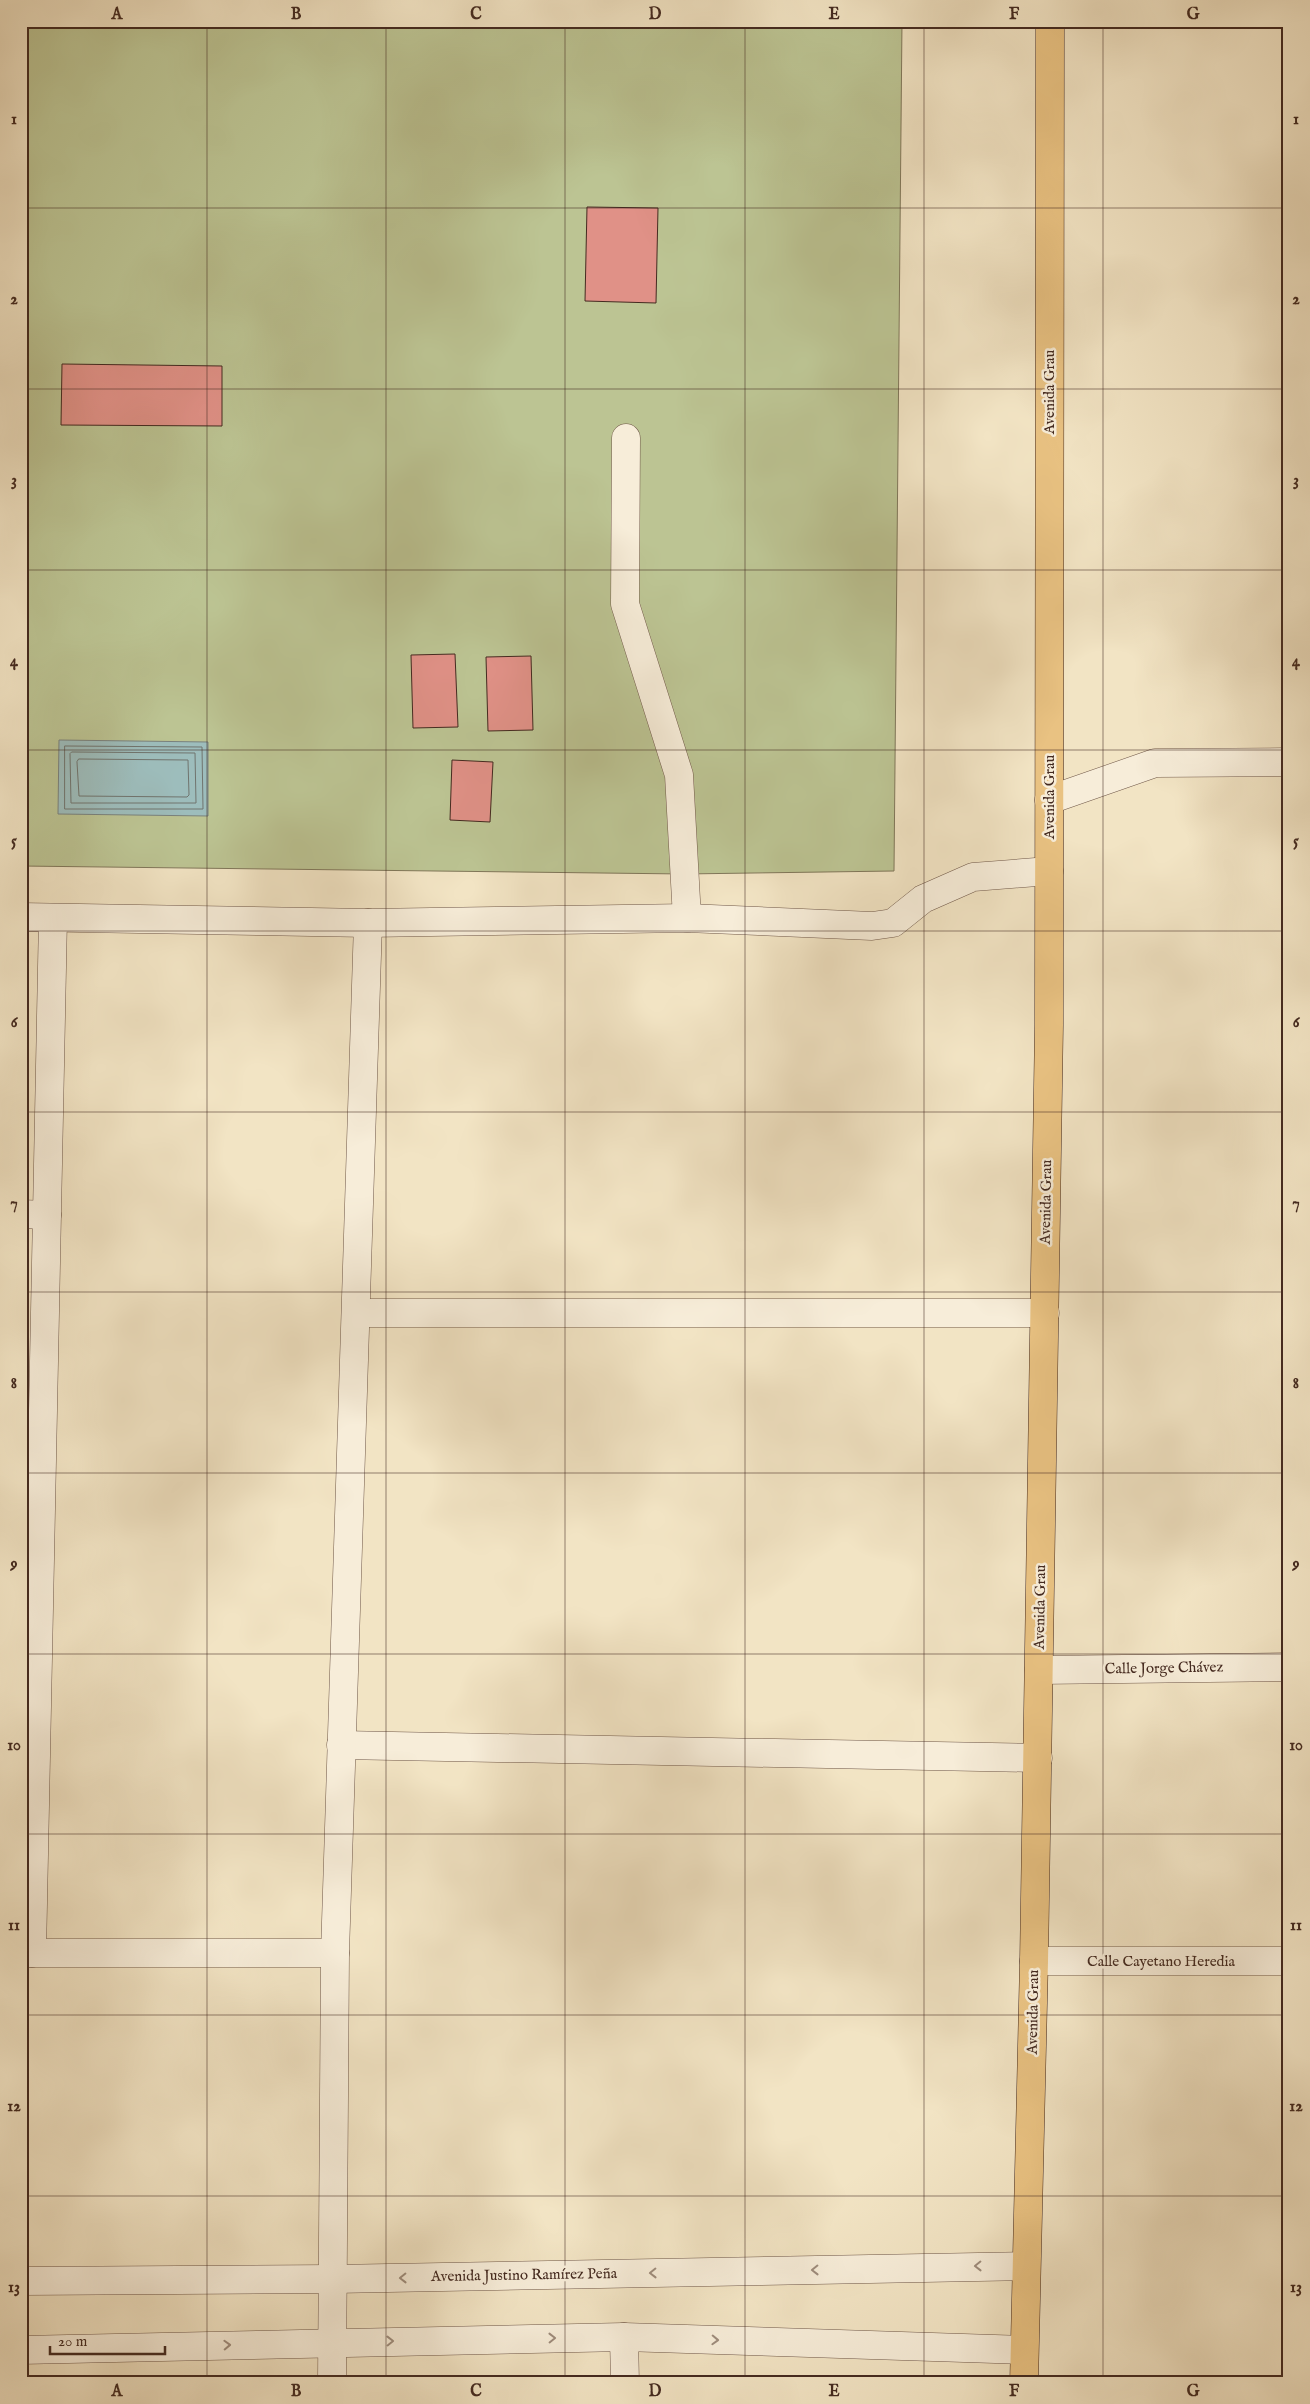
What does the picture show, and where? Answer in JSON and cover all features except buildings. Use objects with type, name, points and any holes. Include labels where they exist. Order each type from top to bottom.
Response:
[{"type":"main road","name":"Avenida Grau","points":[[1024,2383],[1034,1962],[1045,1313],[1049,871],[1050,21]]},
{"type":"street","points":[[626,438],[625,604],[679,775],[687,918]]},
{"type":"street","points":[[1049,800],[1155,763],[1289,762]]},
{"type":"street","points":[[21,917],[368,923],[687,918],[872,926],[893,923],[923,899],[973,877],[1049,871]]},
{"type":"street","points":[[53,918],[34,1214],[27,1954],[335,1953]]},
{"type":"street","points":[[332,2383],[334,2342],[335,1953],[368,923]]},
{"type":"street","points":[[356,1313],[1045,1313]]},
{"type":"street","name":"Calle Jorge Chávez","points":[[1039,1670],[1289,1667]]},
{"type":"street","points":[[341,1745],[1038,1758]]},
{"type":"street","name":"Calle Cayetano Heredia","points":[[1034,1962],[1289,1961]]},
{"type":"street","name":"Avenida Justino Ramírez Peña","points":[[21,2280],[334,2279],[1026,2266]]},
{"type":"street","points":[[624,2337],[625,2383]]},
{"type":"street","points":[[21,2350],[624,2337],[1024,2350]]},
{"type":"green space","points":[[21,21],[902,21],[894,871],[684,874],[21,866]]},
{"type":"water","points":[[59,740],[208,742],[208,816],[58,814]]}]
